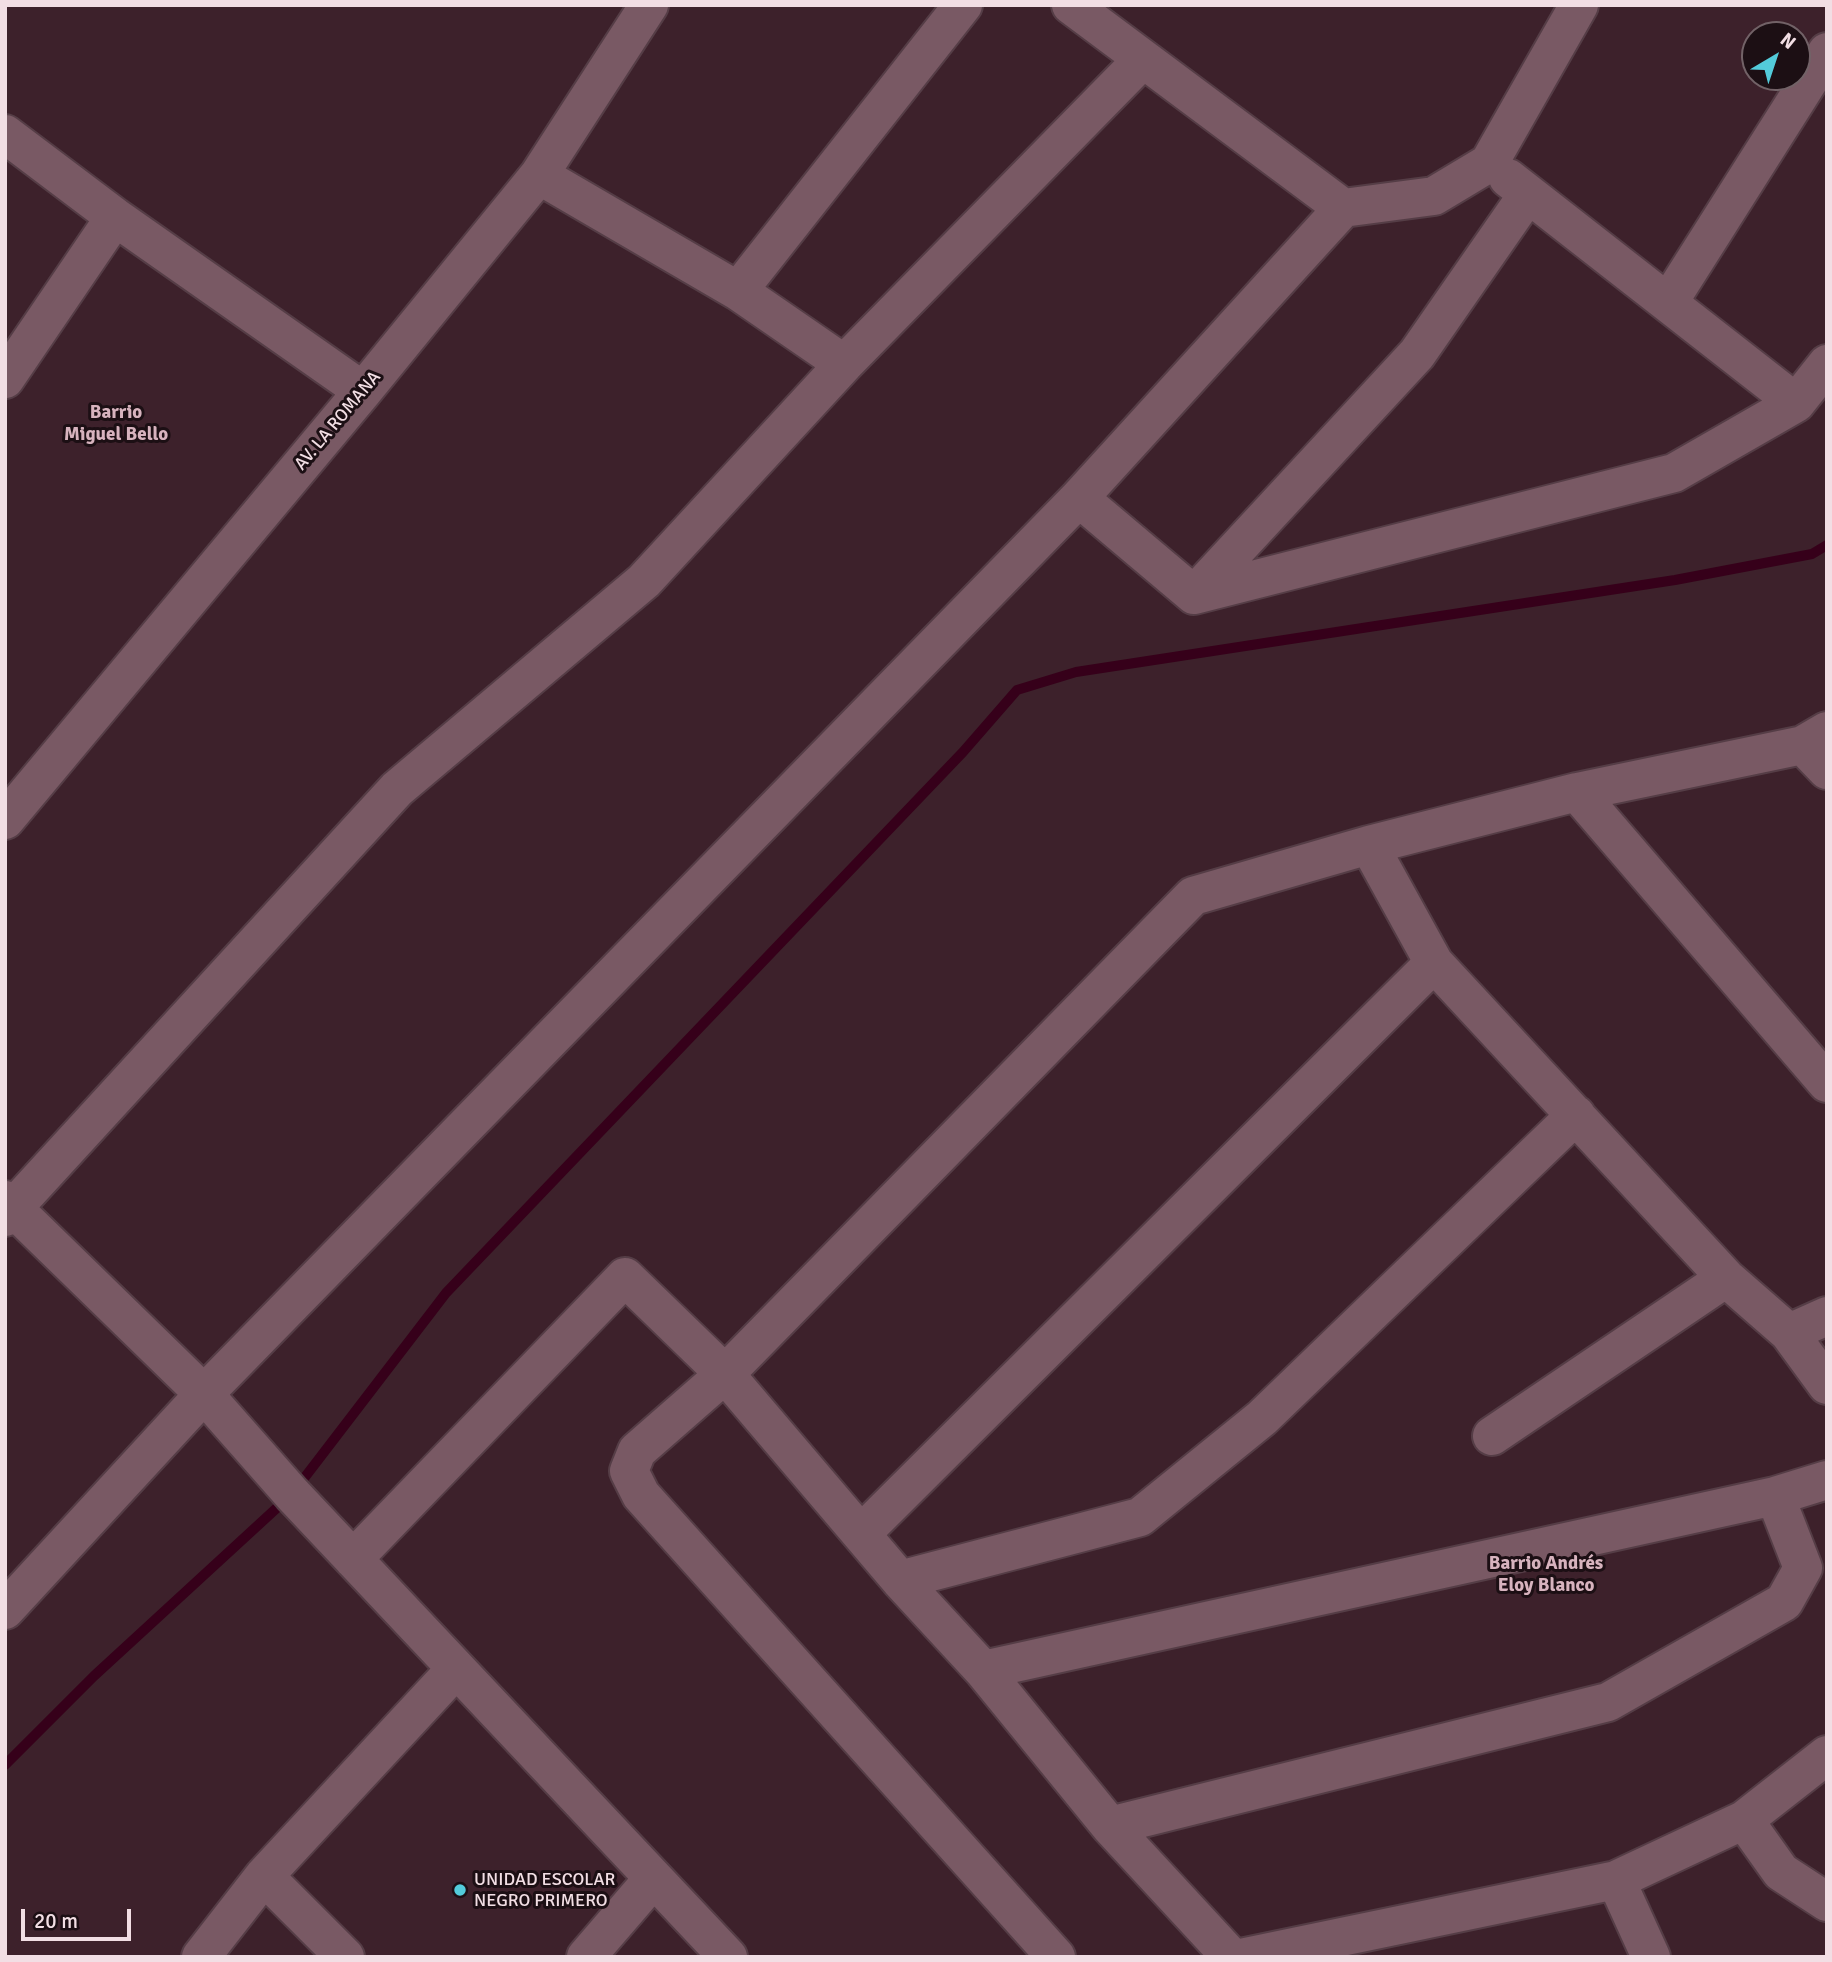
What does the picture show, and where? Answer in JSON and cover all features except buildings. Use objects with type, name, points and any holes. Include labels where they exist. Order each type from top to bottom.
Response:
[{"type":"street","name":"AV. LA ROMANA","points":[[5,820],[363,391],[538,175],[649,5]]},
{"type":"street","points":[[738,291],[963,5]]},
{"type":"street","points":[[1071,5],[1343,208]]},
{"type":"street","points":[[5,1610],[204,1394],[1079,498],[1343,208],[1433,196],[1489,163],[1567,10]]},
{"type":"street","points":[[1668,303],[1827,52]]},
{"type":"street","points":[[729,1957],[292,1494],[204,1394],[8,1208],[397,789],[644,581],[844,364],[1142,60]]},
{"type":"street","points":[[5,134],[115,217],[363,391]]},
{"type":"street","points":[[1489,163],[1796,403]]},
{"type":"street","points":[[538,175],[738,291],[844,364]]},
{"type":"street","points":[[1194,595],[1417,354],[1528,194]]},
{"type":"street","points":[[5,379],[115,217]]},
{"type":"street","points":[[1194,595],[1674,473],[1796,403],[1827,364]]},
{"type":"street","points":[[1079,498],[1194,595]]},
{"type":"street","points":[[1056,1957],[641,1495],[629,1471],[637,1451],[725,1374],[1194,896],[1369,845],[1577,792],[1819,749]]},
{"type":"street","points":[[1577,792],[1827,1083]]},
{"type":"street","points":[[1369,845],[1434,963],[1726,1278],[1789,1333],[1827,1385]]},
{"type":"street","points":[[861,1534],[1434,963]]},
{"type":"street","points":[[900,1580],[1140,1517],[1262,1418],[1576,1115]]},
{"type":"street","points":[[353,1559],[625,1277],[725,1374],[900,1580],[983,1670],[1110,1826],[1231,1957]]},
{"type":"street","points":[[1492,1436],[1726,1278]]},
{"type":"street","points":[[1789,1333],[1827,1316]]},
{"type":"street","points":[[983,1670],[1775,1496],[1827,1480]]},
{"type":"street","points":[[1110,1826],[1608,1702],[1784,1602],[1803,1568],[1775,1496]]},
{"type":"street","points":[[201,1957],[264,1876],[456,1669]]},
{"type":"street","points":[[1245,1957],[1616,1880],[1744,1820],[1827,1755]]},
{"type":"street","points":[[1744,1820],[1781,1872],[1827,1902]]},
{"type":"street","points":[[264,1876],[345,1957]]},
{"type":"street","points":[[586,1957],[653,1879]]},
{"type":"street","points":[[1616,1880],[1651,1957]]},
{"type":"waterway","points":[[5,1765],[94,1676],[292,1494],[446,1293],[963,752],[1017,690],[1076,672],[1675,580],[1812,554],[1827,545]]},
{"type":"place","name":"UNIDAD ESCOLAR NEGRO PRIMERO","points":[[460,1890]]},
{"type":"district","name":"Barrio Miguel Bello","points":[[116,424]]},
{"type":"district","name":"Barrio Andrés Eloy Blanco","points":[[1546,1575]]}]
